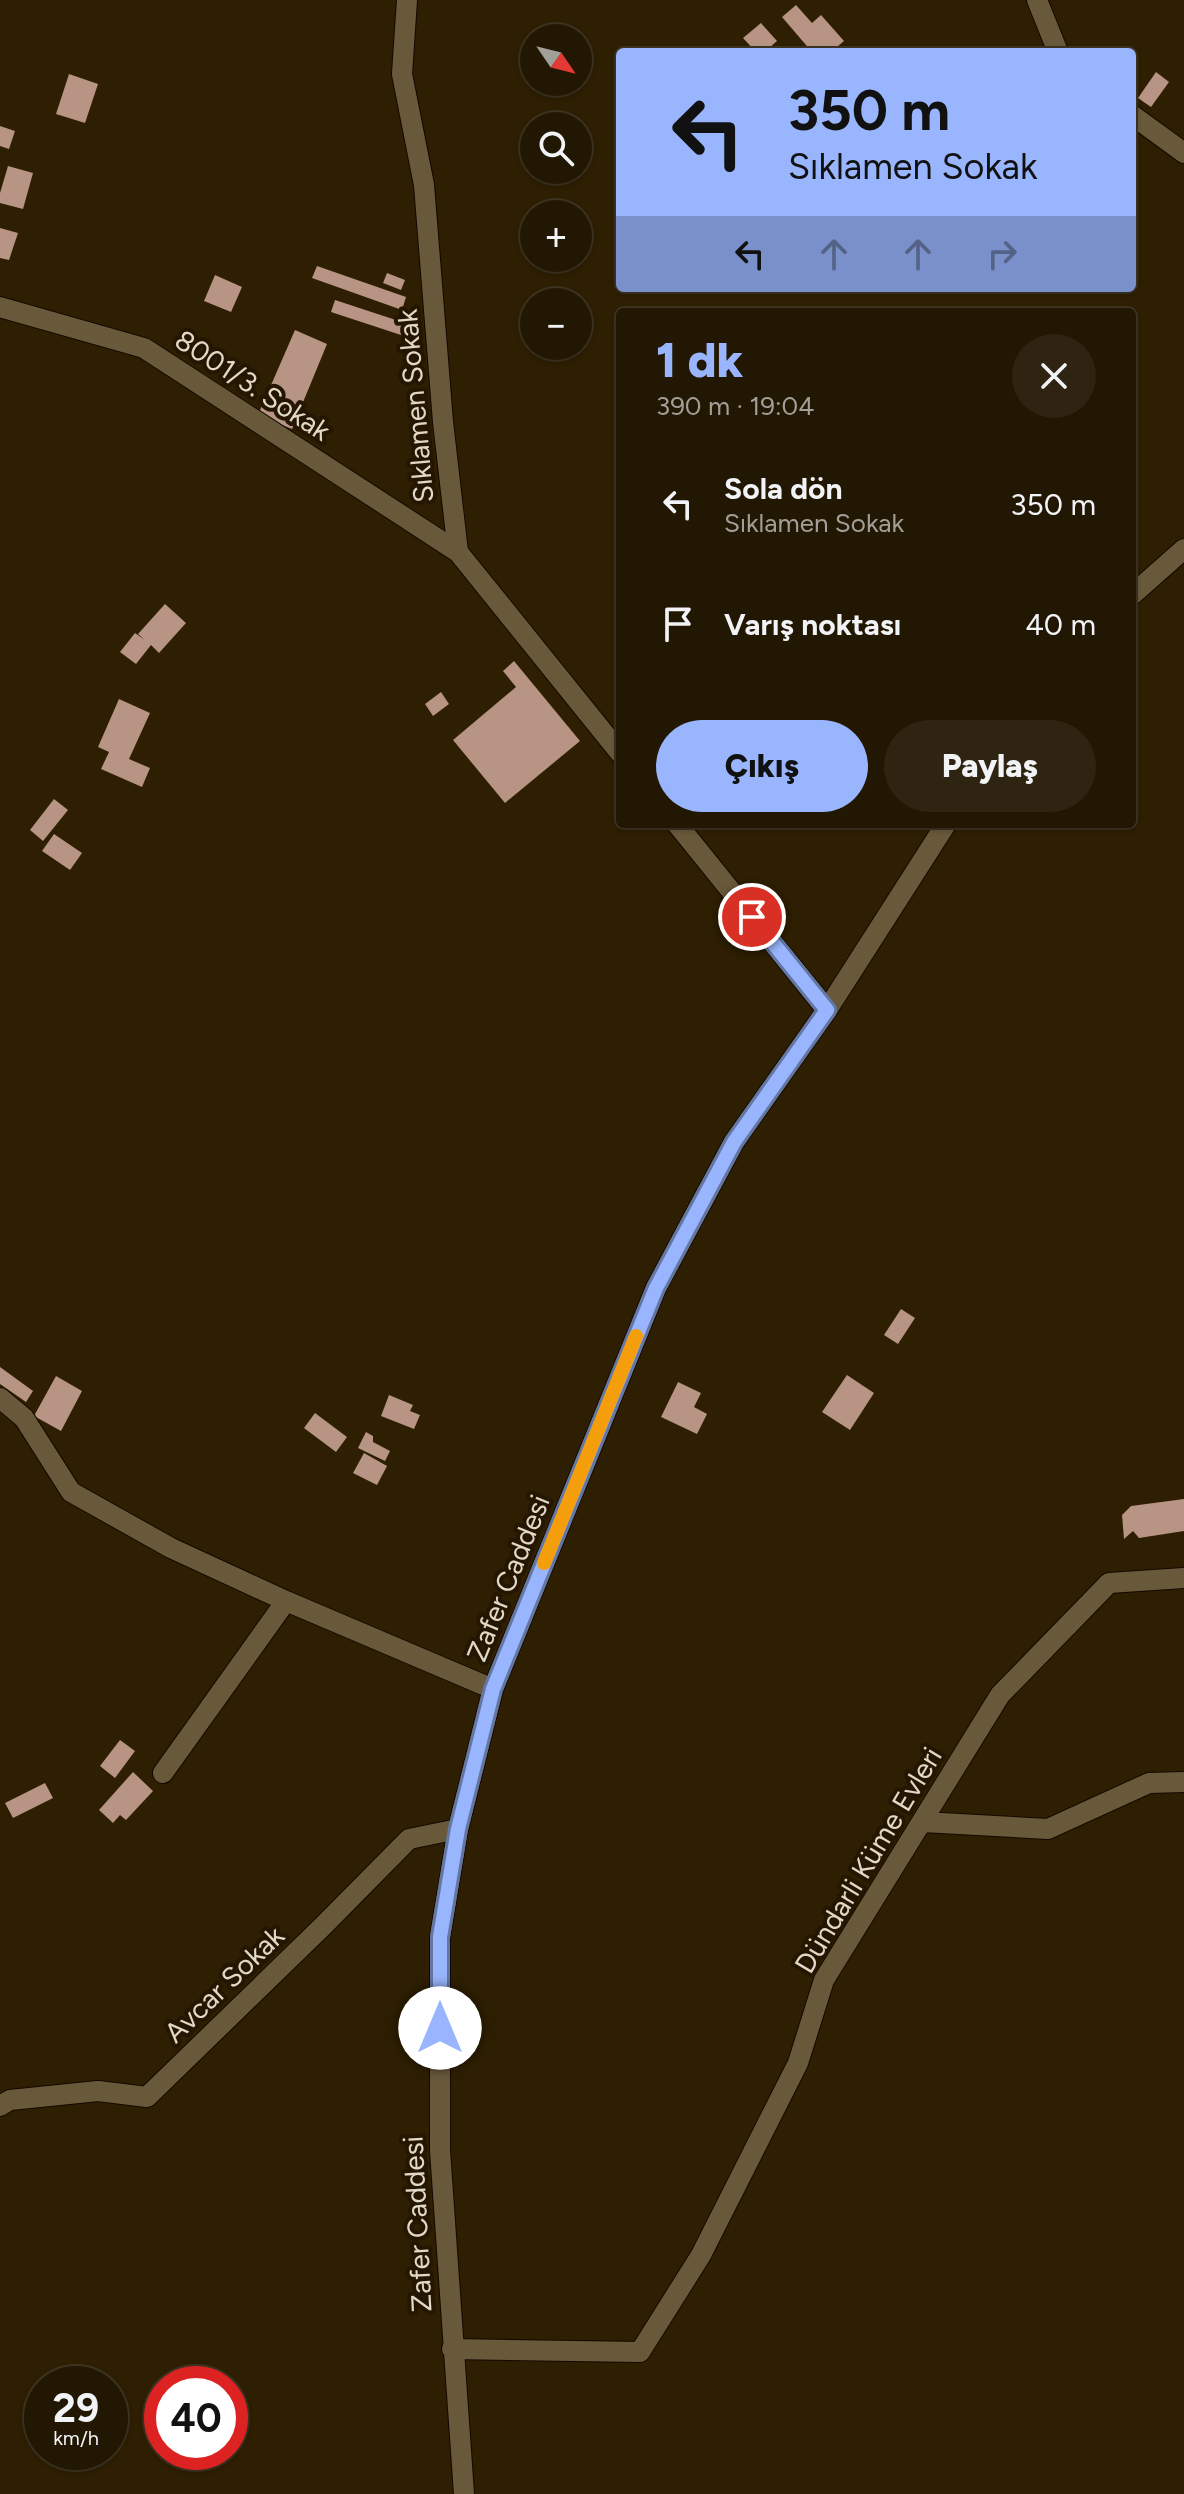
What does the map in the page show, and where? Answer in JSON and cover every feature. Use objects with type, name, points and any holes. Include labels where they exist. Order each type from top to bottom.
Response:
[{"type":"street","name":"Sıklamen Sokak","points":[[407,0],[402,74],[424,185],[443,422],[458,552]]},
{"type":"street","points":[[1037,0],[1056,48]]},
{"type":"street","points":[[1136,118],[1184,153]]},
{"type":"street","name":"8001/3. Sokak","points":[[0,307],[144,348],[458,552]]},
{"type":"street","points":[[1136,591],[1184,549]]},
{"type":"street","points":[[458,552],[616,748]]},
{"type":"street","points":[[680,828],[827,1010]]},
{"type":"street","name":"Zafer Caddesi","points":[[464,2494],[440,2150],[440,1937],[458,1829],[493,1689],[656,1288],[734,1142],[827,1010],[943,828]]},
{"type":"street","points":[[0,1398],[24,1418],[71,1492],[171,1548],[286,1601],[493,1689]]},
{"type":"street","name":"Dündarli Küme Evleri","points":[[452,2349],[640,2352],[701,2255],[798,2063],[824,1980],[1000,1695],[1109,1583],[1184,1578]]},
{"type":"street","points":[[163,1773],[286,1601]]},
{"type":"street","points":[[923,1822],[1048,1829],[1149,1783],[1184,1782]]},
{"type":"street","name":"Avcar Sokak","points":[[0,2106],[10,2100],[98,2091],[147,2097],[409,1839],[458,1829]]},
{"type":"building","points":[[796,5],[812,23],[821,15],[844,41],[836,48],[809,48],[782,17]]},
{"type":"building","points":[[761,23],[777,41],[769,48],[752,48],[743,38]]},
{"type":"building","points":[[1156,72],[1169,82],[1151,107],[1138,98]]},
{"type":"building","points":[[69,74],[98,84],[85,123],[56,114]]},
{"type":"building","points":[[0,126],[15,131],[9,149],[0,146]]},
{"type":"building","points":[[8,166],[33,173],[23,209],[0,203]]},
{"type":"building","points":[[0,228],[18,233],[9,260],[0,258]]},
{"type":"building","points":[[317,266],[406,297],[402,310],[312,278]]},
{"type":"building","points":[[387,273],[405,280],[401,290],[383,283]]},
{"type":"building","points":[[215,275],[242,287],[231,312],[204,301]]},
{"type":"building","points":[[335,300],[405,323],[401,335],[331,312]]},
{"type":"building","points":[[295,330],[327,344],[292,429],[258,415]]},
{"type":"building","points":[[165,604],[186,623],[159,653],[151,645],[136,664],[120,652],[135,633],[145,640],[138,634]]},
{"type":"building","points":[[514,661],[580,741],[505,803],[453,740],[516,687],[503,671]]},
{"type":"building","points":[[441,692],[449,704],[433,716],[425,704]]},
{"type":"building","points":[[119,699],[150,713],[129,759],[150,768],[142,787],[101,769],[109,752],[98,747]]},
{"type":"building","points":[[54,799],[68,810],[43,841],[30,830]]},
{"type":"building","points":[[54,834],[82,853],[70,870],[42,851]]},
{"type":"building","points":[[901,1309],[915,1318],[898,1344],[884,1335]]},
{"type":"building","points":[[0,1367],[33,1391],[26,1402],[0,1384]]},
{"type":"building","points":[[847,1375],[874,1393],[850,1430],[822,1412]]},
{"type":"building","points":[[56,1376],[82,1391],[61,1431],[34,1416]]},
{"type":"building","points":[[678,1382],[701,1393],[694,1407],[707,1414],[697,1434],[661,1417]]},
{"type":"building","points":[[389,1395],[413,1405],[410,1411],[420,1415],[414,1429],[381,1416]]},
{"type":"building","points":[[315,1413],[347,1437],[336,1452],[304,1428]]},
{"type":"building","points":[[366,1432],[373,1436],[373,1442],[390,1451],[385,1461],[358,1448]]},
{"type":"building","points":[[364,1453],[387,1466],[377,1485],[353,1473]]},
{"type":"building","points":[[1184,1499],[1184,1531],[1139,1538],[1133,1531],[1124,1539],[1122,1515],[1131,1506]]},
{"type":"building","points":[[120,1740],[135,1751],[115,1778],[100,1766]]},
{"type":"building","points":[[133,1772],[153,1791],[126,1820],[120,1815],[113,1823],[99,1810]]},
{"type":"building","points":[[45,1783],[53,1798],[13,1818],[5,1803]]},
{"type":"slow traffic","points":[[544,1563],[636,1336]]},
{"type":"route","points":[[440,2028],[440,1937],[458,1829],[493,1689],[656,1288],[734,1142],[827,1010],[752,917]]}]
